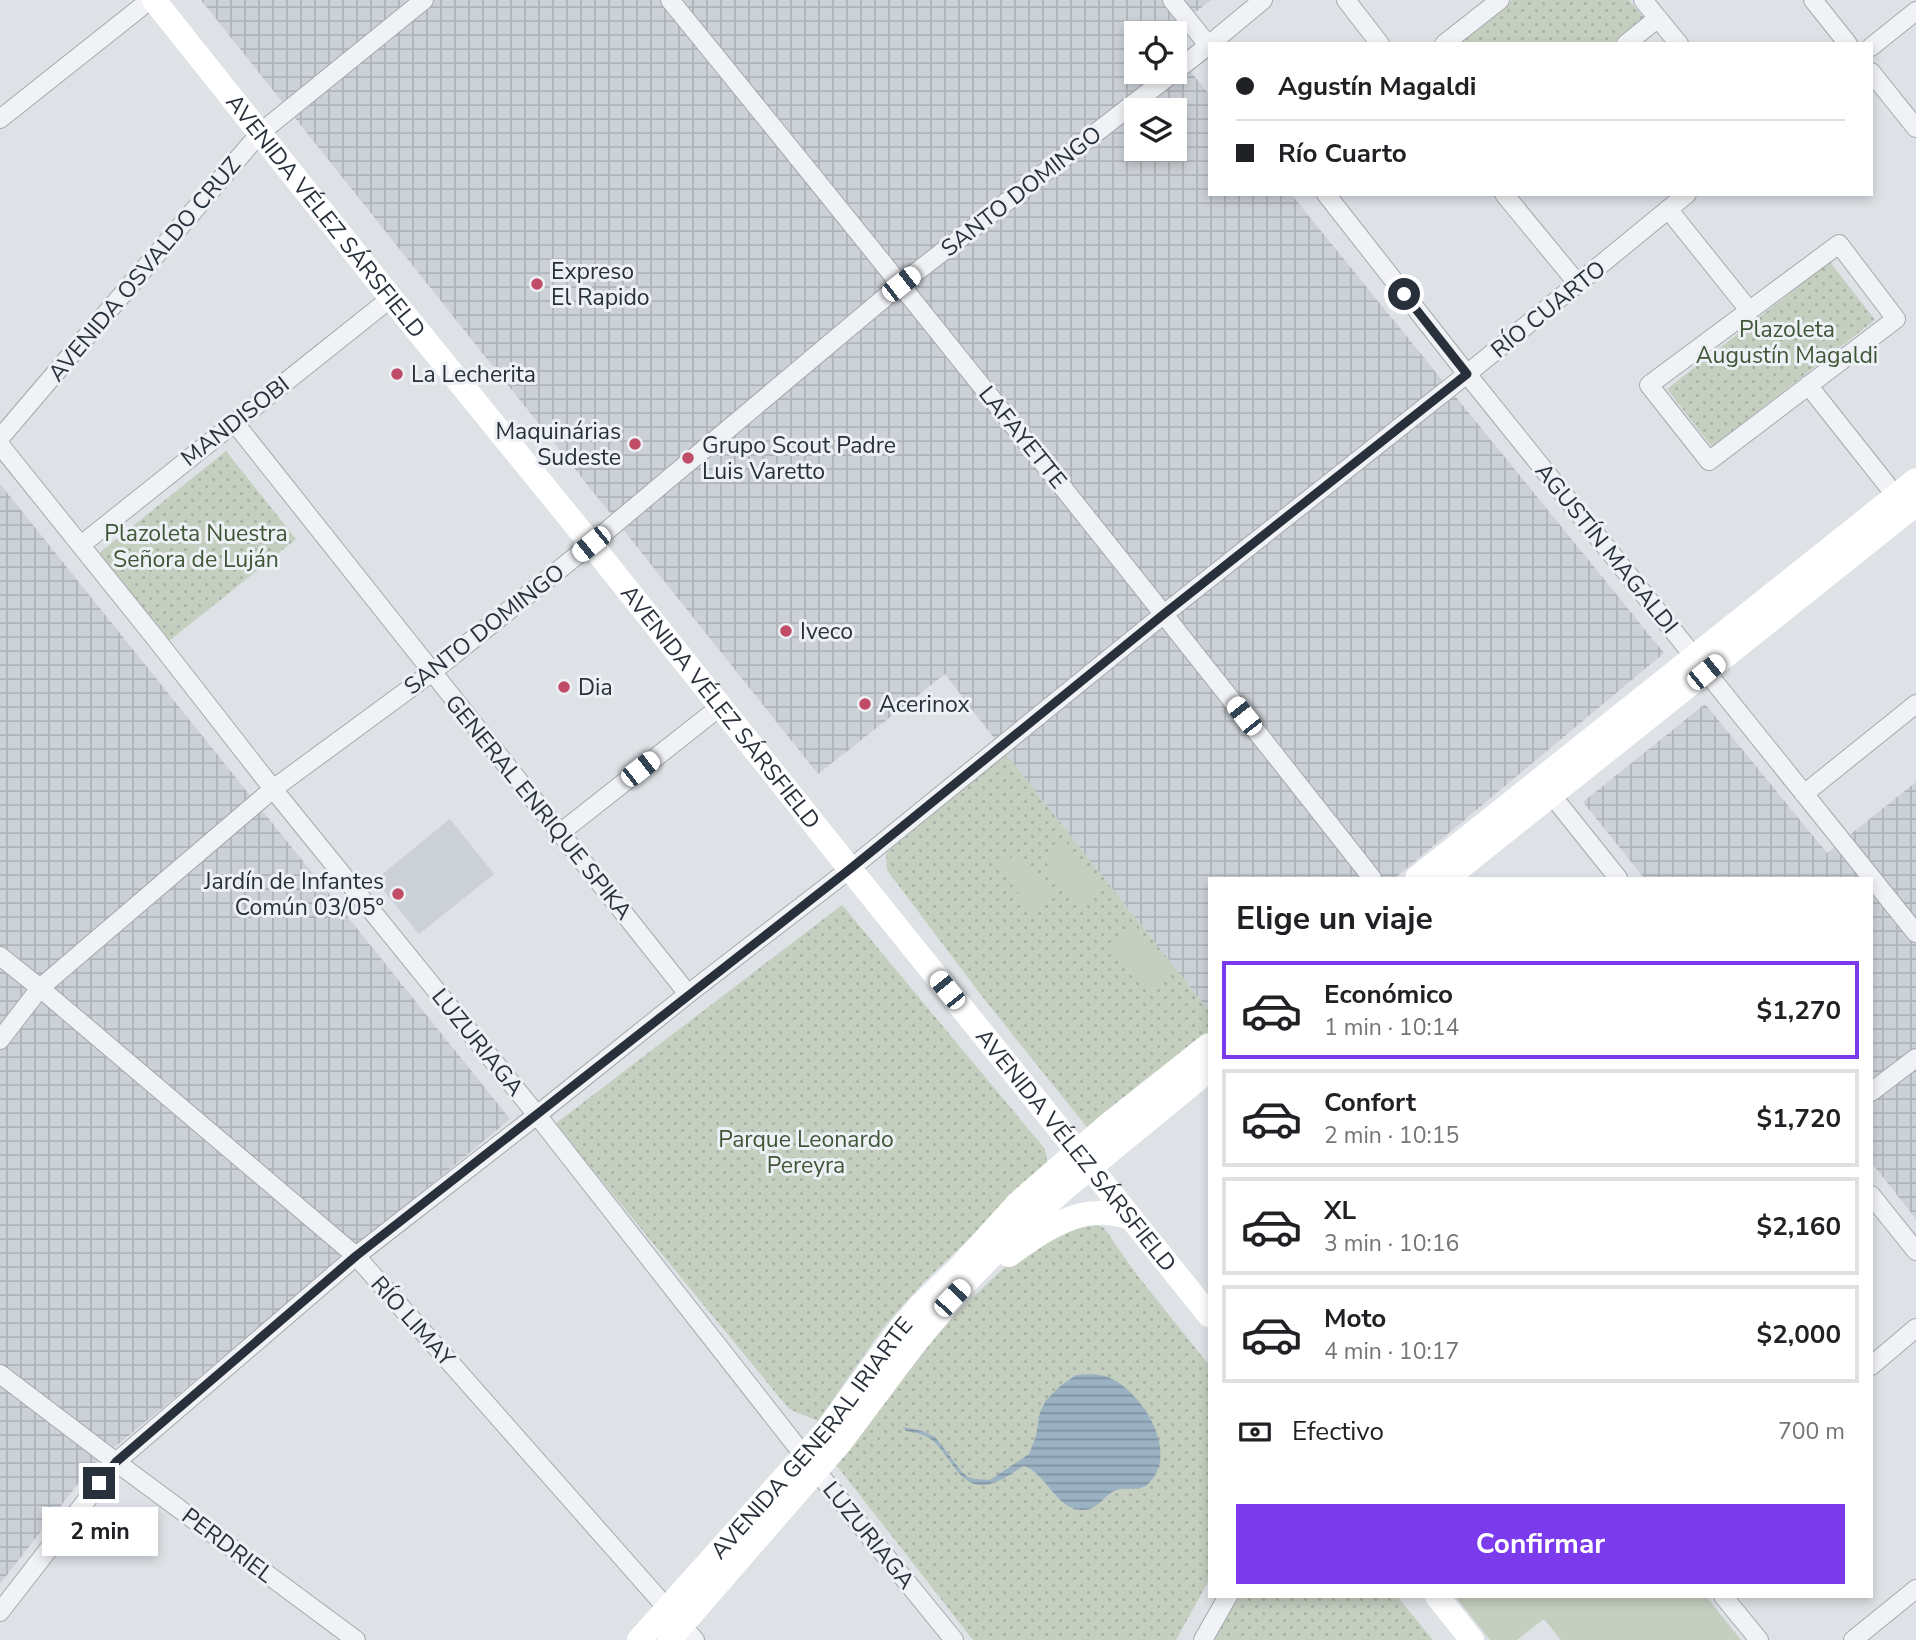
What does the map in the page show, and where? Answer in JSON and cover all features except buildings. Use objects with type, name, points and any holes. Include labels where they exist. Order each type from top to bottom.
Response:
[{"type":"main road","name":"AVENIDA VÉLEZ SÁRSFIELD","points":[[152,0],[1208,1314]]},
{"type":"main road","points":[[1418,877],[1545,788],[1906,504],[1916,480]]},
{"type":"main road","points":[[1448,877],[1545,788]]},
{"type":"main road","name":"AVENIDA GENERAL IRIARTE","points":[[810,1464],[840,1443],[917,1340],[998,1249],[1084,1159],[1208,1046]]},
{"type":"main road","name":"AVENIDA GENERAL IRIARTE","points":[[639,1640],[679,1628],[810,1464],[826,1431],[900,1329],[1018,1203],[1208,1071]]},
{"type":"main road","points":[[952,1298],[1017,1249],[1068,1220],[1096,1213],[1131,1218]]},
{"type":"main road","points":[[1439,1598],[1472,1640]]},
{"type":"street","points":[[0,120],[152,0]]},
{"type":"street","name":"AVENIDA OSVALDO CRUZ","points":[[0,439],[260,133],[424,0]]},
{"type":"street","name":"LAFAYETTE","points":[[670,0],[901,284],[1371,877]]},
{"type":"street","points":[[1172,0],[1208,44]]},
{"type":"street","name":"SANTO DOMINGO","points":[[1213,42],[1264,0]]},
{"type":"street","points":[[1346,0],[1378,42]]},
{"type":"street","points":[[1447,42],[1500,0]]},
{"type":"street","points":[[1643,0],[1677,42]]},
{"type":"street","points":[[1813,0],[1846,42]]},
{"type":"street","points":[[1873,45],[1916,11]]},
{"type":"street","points":[[1629,42],[1658,19]]},
{"type":"street","name":"SANTO DOMINGO","points":[[0,1040],[40,988],[273,789],[431,673],[591,544],[901,284],[1208,46]]},
{"type":"street","points":[[1873,74],[1916,128]]},
{"type":"street","name":"AGUSTÍN MAGALDI","points":[[1328,196],[1871,877]]},
{"type":"street","points":[[1506,196],[1578,284]]},
{"type":"street","name":"RÍO CUARTO","points":[[0,1612],[116,1462],[356,1256],[850,869],[1684,196]]},
{"type":"street","points":[[1668,209],[1749,310]]},
{"type":"street","points":[[1839,244],[1896,319],[1709,461],[1649,385],[1749,310],[1839,244]]},
{"type":"street","name":"MANDISOBI","points":[[81,545],[391,298]]},
{"type":"street","points":[[1808,385],[1906,504]]},
{"type":"street","name":"GENERAL ENRIQUE SPIKA","points":[[234,422],[688,994]]},
{"type":"street","name":"LUZURIAGA","points":[[0,444],[273,789],[537,1115],[810,1464],[954,1640]]},
{"type":"street","points":[[1804,794],[1916,704]]},
{"type":"street","points":[[560,833],[720,706]]},
{"type":"street","points":[[1545,788],[1617,877]]},
{"type":"street","name":"AGUSTÍN MAGALDI","points":[[1873,880],[1916,933]]},
{"type":"street","name":"RÍO LIMAY","points":[[0,956],[356,1256],[679,1628]]},
{"type":"street","points":[[1873,1090],[1916,1058]]},
{"type":"street","points":[[1873,1197],[1916,1251]]},
{"type":"street","points":[[1873,1364],[1916,1328]]},
{"type":"street","name":"PERDRIEL","points":[[0,1374],[356,1640]]},
{"type":"street","points":[[1853,1640],[1916,1589]]},
{"type":"street","points":[[1203,1640],[1227,1598]]},
{"type":"street","points":[[1725,1598],[1759,1640]]},
{"type":"shaded area","points":[[201,0],[1211,0],[1184,21],[1124,21],[1124,84],[1187,84],[1187,67],[1208,93],[1208,196],[1293,196],[1664,653],[1396,877],[1208,877],[1208,1010],[945,674],[818,774]]},
{"type":"shaded area","points":[[0,484],[510,1119],[91,1467],[0,1584]]},
{"type":"shaded area","points":[[1705,704],[1827,853],[1916,782],[1916,1219],[1873,1165],[1873,877],[1643,877],[1583,802]]},
{"type":"shaded area","points":[[450,819],[494,874],[419,934],[375,880]]},
{"type":"green space","points":[[1512,0],[1629,0],[1644,18],[1615,42],[1460,42]]},
{"type":"green space","name":"Plazoleta Augustín Magaldi","points":[[1830,262],[1875,320],[1712,447],[1667,389]]},
{"type":"green space","name":"Plazoleta Nuestra Señora de Luján","points":[[226,451],[296,539],[169,641],[98,554]]},
{"type":"green space","points":[[1006,754],[1208,1010],[1208,1034],[1090,1131],[981,995],[887,870],[886,853]]},
{"type":"green space","points":[[1065,841],[1082,863],[1060,881],[1043,859]]},
{"type":"green space","points":[[1018,852],[1051,894],[1031,909],[999,868]]},
{"type":"green space","points":[[1085,866],[1102,887],[1080,905],[1063,884]]},
{"type":"green space","name":"Parque Leonardo Pereyra","points":[[842,905],[1045,1149],[1048,1167],[922,1284],[883,1328],[818,1421],[789,1409],[555,1124]]},
{"type":"green space","points":[[1134,924],[1171,970],[1146,991],[1108,945]]},
{"type":"green space","points":[[1092,1222],[1104,1228],[1137,1275],[1208,1364],[1208,1582],[1176,1640],[973,1640],[834,1462],[954,1315],[1024,1250]]},
{"type":"green space","points":[[1232,1598],[1399,1598],[1433,1640],[1206,1640]]},
{"type":"green space","points":[[1457,1598],[1708,1598],[1741,1640],[1561,1640],[1544,1619],[1517,1640],[1490,1640]]},
{"type":"water","points":[[1076,1375],[1108,1377],[1133,1395],[1153,1424],[1159,1440],[1160,1455],[1158,1470],[1145,1486],[1114,1491],[1088,1509],[1074,1509],[1066,1504],[1024,1466],[995,1483],[980,1485],[971,1482],[956,1470],[932,1440],[906,1431],[903,1427],[935,1437],[968,1477],[990,1480],[1029,1454],[1036,1436],[1040,1412],[1046,1400]]},
{"type":"place","name":"Expreso El Rapido","points":[[537,284]]},
{"type":"place","name":"La Lecherita","points":[[397,374]]},
{"type":"place","name":"Maquinárias Sudeste","points":[[635,444]]},
{"type":"place","name":"Grupo Scout Padre Luis Varetto","points":[[688,458]]},
{"type":"place","name":"Iveco","points":[[786,631]]},
{"type":"place","name":"Dia","points":[[564,687]]},
{"type":"place","name":"Acerinox","points":[[865,704]]},
{"type":"place","name":"Jardín de Infantes Común 03/05°","points":[[398,894]]},
{"type":"route","points":[[99,1483],[116,1462],[356,1256],[850,869],[1164,614],[1467,374],[1404,294]]}]
